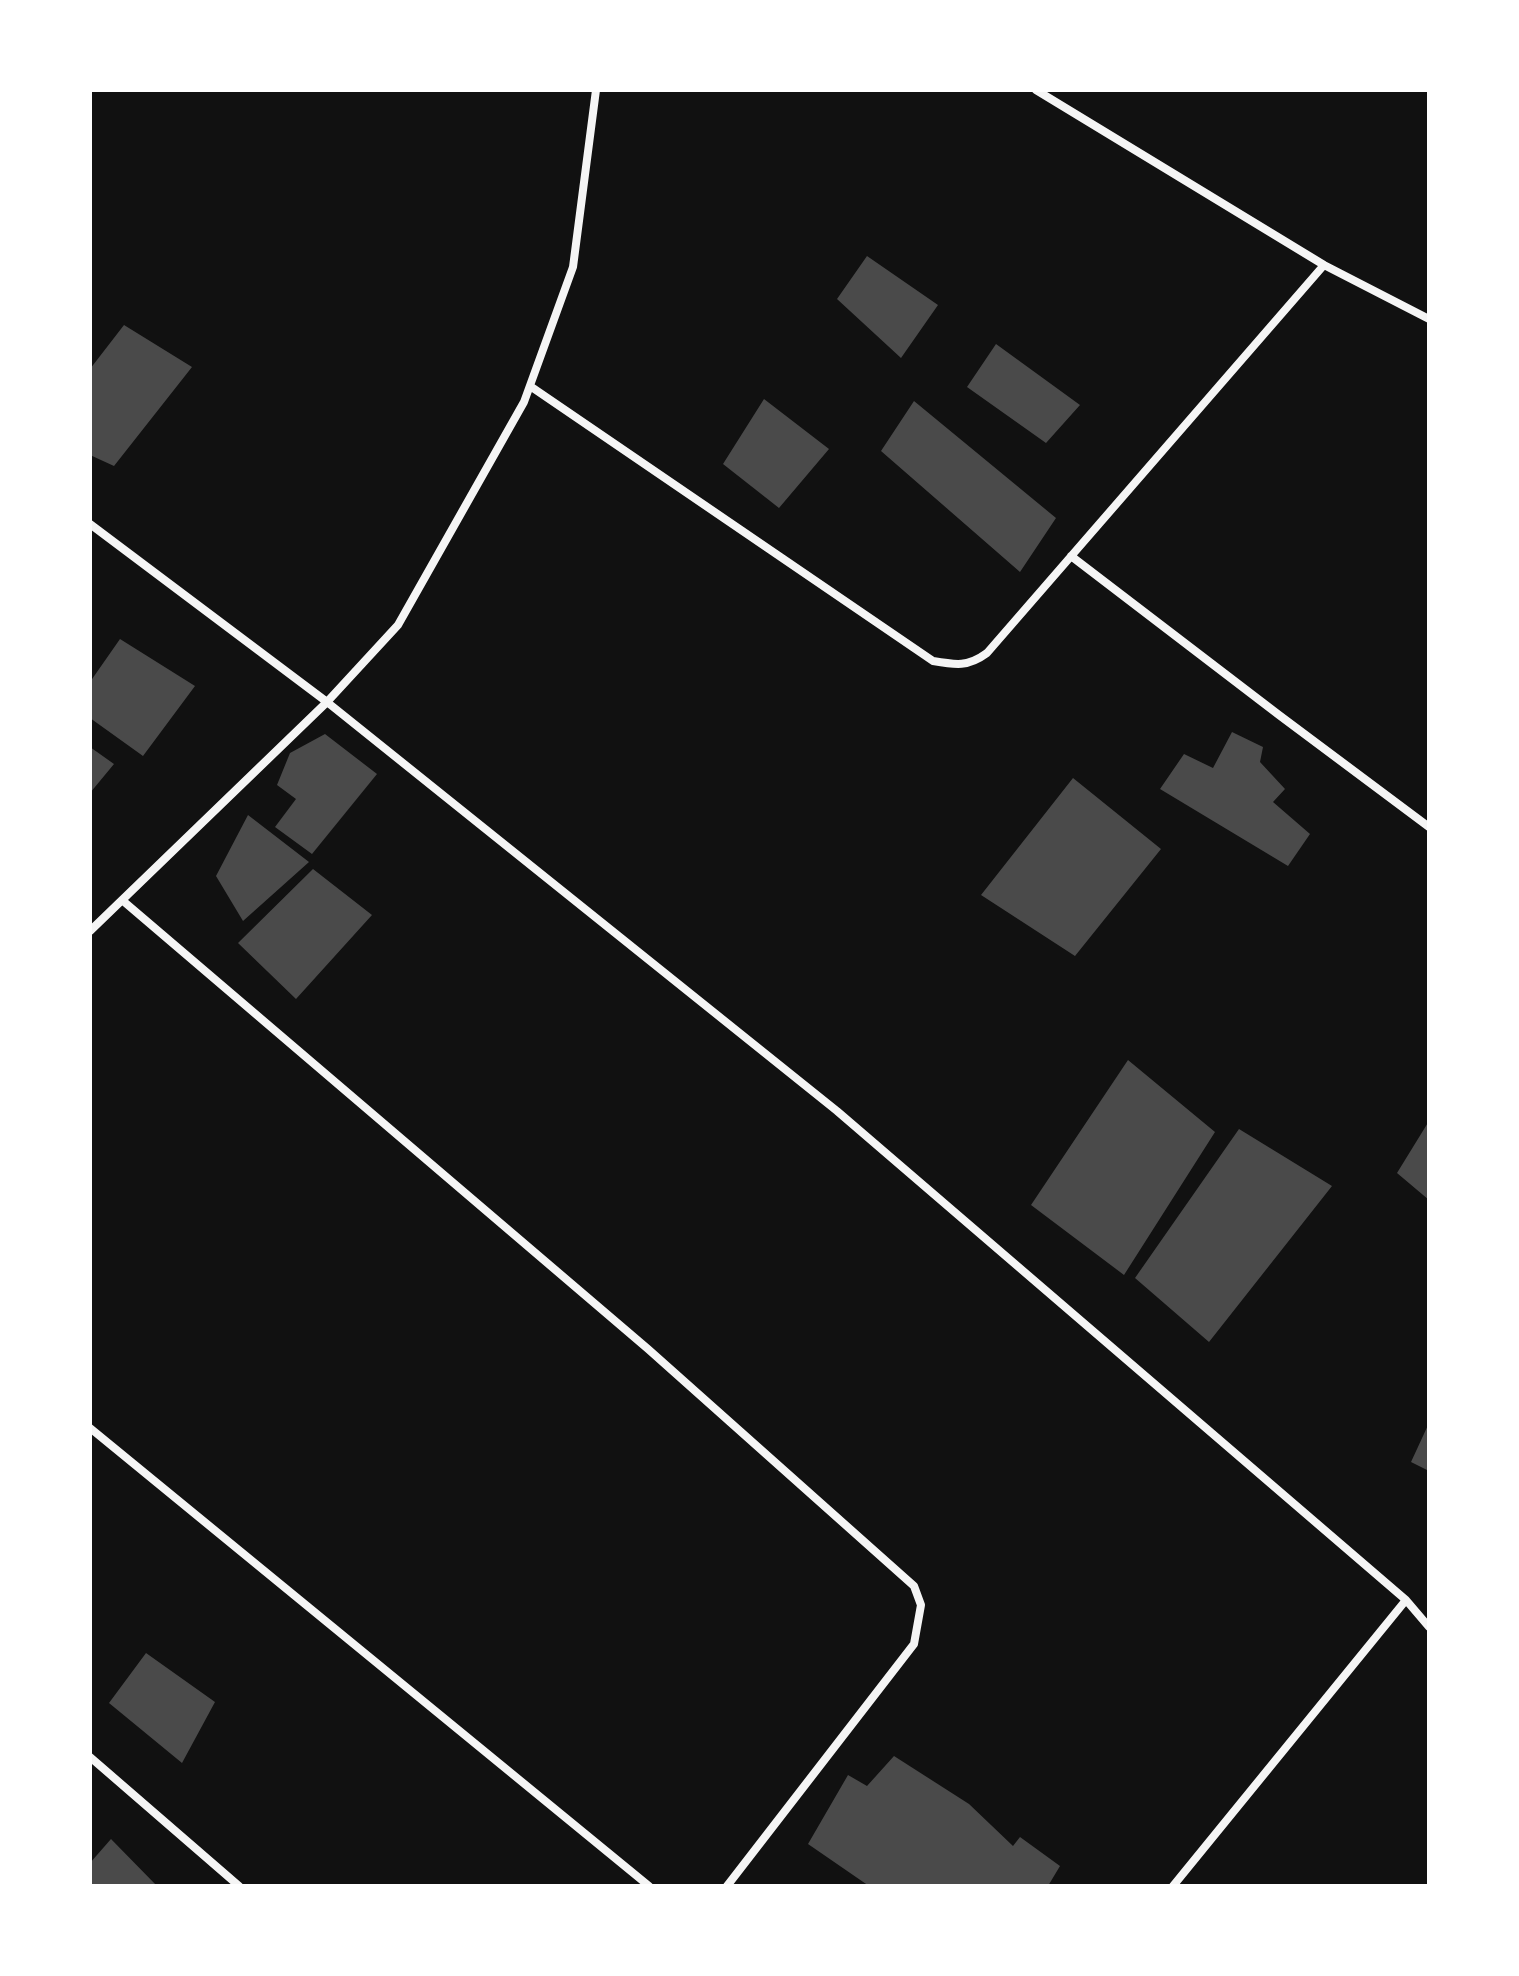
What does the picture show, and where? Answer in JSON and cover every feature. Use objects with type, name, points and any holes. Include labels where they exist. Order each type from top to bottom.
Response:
[{"type":"street","points":[[90,931],[327,702],[398,625],[524,402],[530,386],[573,267],[596,90]]},
{"type":"street","points":[[1036,90],[1324,265],[1429,319]]},
{"type":"street","points":[[530,386],[933,661],[958,666],[972,663],[987,653],[1324,265]]},
{"type":"street","points":[[90,524],[327,702],[837,1111],[1406,1600],[1429,1627]]},
{"type":"street","points":[[1071,556],[1429,827]]},
{"type":"street","points":[[122,900],[648,1349],[914,1586],[921,1605],[914,1644],[727,1886]]},
{"type":"street","points":[[90,1428],[649,1886]]},
{"type":"street","points":[[1173,1886],[1406,1600]]},
{"type":"street","points":[[90,1757],[239,1886]]},
{"type":"building","points":[[867,256],[938,305],[901,358],[837,299]]},
{"type":"building","points":[[124,325],[192,367],[114,466],[90,455],[90,369]]},
{"type":"building","points":[[996,344],[1080,405],[1046,443],[967,387]]},
{"type":"building","points":[[764,399],[829,449],[779,508],[723,464]]},
{"type":"building","points":[[914,401],[1056,518],[1020,572],[881,451]]},
{"type":"building","points":[[120,639],[195,686],[143,756],[90,718],[90,682]]},
{"type":"building","points":[[1232,732],[1263,747],[1260,762],[1285,789],[1273,802],[1310,834],[1288,866],[1160,789],[1184,754],[1213,768]]},
{"type":"building","points":[[325,734],[377,774],[312,854],[275,827],[296,799],[277,785],[290,753]]},
{"type":"building","points":[[90,747],[114,764],[90,793]]},
{"type":"building","points":[[1073,778],[1161,849],[1075,956],[981,895]]},
{"type":"building","points":[[248,815],[309,862],[243,921],[216,876]]},
{"type":"building","points":[[313,869],[372,915],[296,999],[238,943]]},
{"type":"building","points":[[1128,1060],[1215,1132],[1124,1275],[1031,1205]]},
{"type":"building","points":[[1429,1121],[1429,1200],[1397,1173]]},
{"type":"building","points":[[1239,1129],[1332,1186],[1209,1342],[1135,1278]]},
{"type":"building","points":[[1429,1423],[1429,1471],[1411,1462]]},
{"type":"building","points":[[146,1653],[215,1702],[182,1763],[109,1703]]},
{"type":"building","points":[[894,1756],[969,1804],[1013,1846],[1020,1837],[1060,1866],[1048,1886],[869,1886],[808,1844],[848,1775],[867,1786]]},
{"type":"building","points":[[111,1839],[157,1886],[90,1886],[90,1863]]}]
